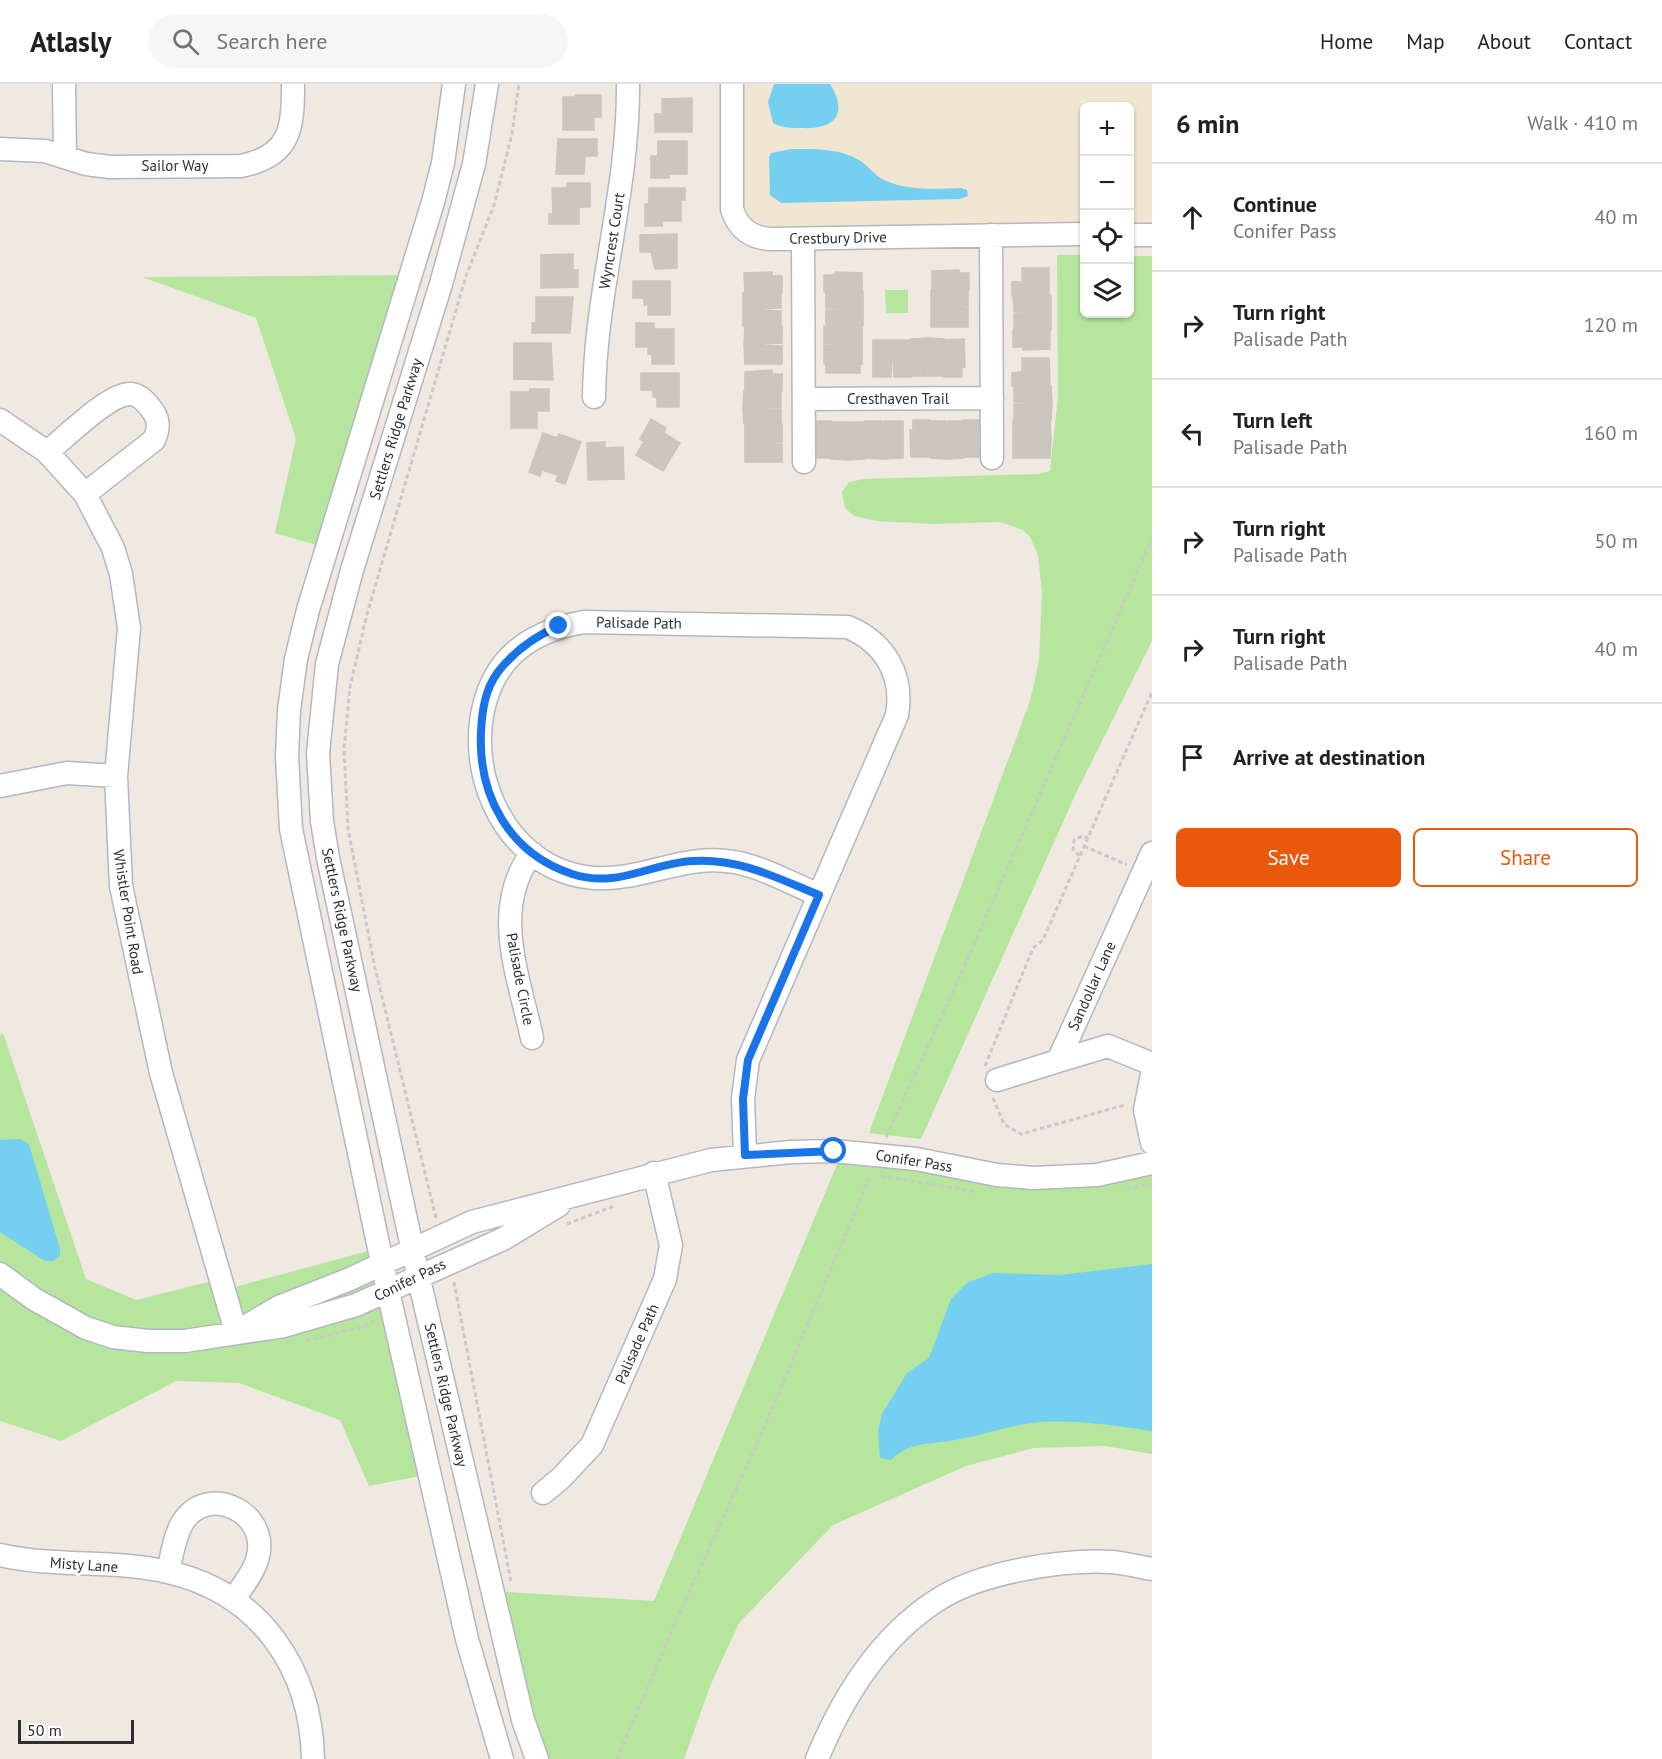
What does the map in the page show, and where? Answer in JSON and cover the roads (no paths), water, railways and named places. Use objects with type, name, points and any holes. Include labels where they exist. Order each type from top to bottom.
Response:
[{"type":"street","points":[[64,84],[65,157]]},
{"type":"street","name":"Sailor Way","points":[[0,149],[45,152],[86,164],[110,167],[241,166],[256,163],[272,154],[285,142],[291,130],[293,84]]},
{"type":"street","name":"Settlers Ridge Parkway","points":[[454,84],[443,163],[433,202],[308,610],[296,659],[289,710],[287,757],[291,829],[382,1264],[468,1639],[502,1759]]},
{"type":"street","name":"Settlers Ridge Parkway","points":[[487,84],[474,164],[441,285],[336,624],[327,664],[320,721],[319,784],[328,858],[418,1275],[522,1720],[537,1759]]},
{"type":"street","name":"Wyncrest Court","points":[[594,397],[595,350],[628,132],[628,84]]},
{"type":"street","name":"Crestbury Drive","points":[[732,84],[732,200],[735,217],[744,230],[755,237],[803,239],[1080,234]]},
{"type":"street","points":[[991,235],[992,458]]},
{"type":"street","points":[[1134,235],[1152,235]]},
{"type":"street","points":[[803,239],[804,462]]},
{"type":"street","points":[[47,452],[114,398],[133,393],[141,397],[153,410],[159,421],[154,440],[85,494]]},
{"type":"street","name":"Cresthaven Trail","points":[[804,399],[992,398]]},
{"type":"street","name":"Whistler Point Road","points":[[0,420],[47,452],[85,494],[113,548],[126,598],[129,647],[116,776],[121,886],[135,962],[164,1084],[236,1332]]},
{"type":"street","name":"Palisade Path","points":[[745,1155],[743,1099],[748,1060],[897,715],[900,699],[894,669],[885,654],[863,634],[848,627],[584,622],[559,626],[535,636],[517,651],[492,683],[482,715],[480,763],[494,808],[508,831],[531,853],[552,866],[594,878],[632,876],[690,861],[734,862],[819,895]]},
{"type":"street","points":[[0,786],[67,773],[116,776]]},
{"type":"street","name":"Palisade Circle","points":[[531,853],[517,876],[509,920],[511,941],[532,1038]]},
{"type":"street","name":"Sandollar Lane","points":[[1058,1061],[1147,863]]},
{"type":"street","points":[[1072,1031],[1152,1064]]},
{"type":"street","points":[[992,1083],[1108,1046]]},
{"type":"street","points":[[1152,1074],[1145,1110],[1152,1143]]},
{"type":"street","name":"Conifer Pass","points":[[236,1332],[279,1307],[382,1264],[472,1222],[654,1173],[745,1155],[823,1151],[872,1154],[1033,1178],[1098,1175],[1152,1163]]},
{"type":"street","name":"Palisade Path","points":[[543,1493],[561,1478],[592,1445],[665,1279],[672,1245],[654,1173]]},
{"type":"street","name":"Conifer Pass","points":[[0,1274],[66,1319],[113,1337],[148,1341],[185,1341],[316,1318],[388,1291],[418,1275],[503,1239],[572,1196]]},
{"type":"street","points":[[168,1572],[178,1531],[183,1521],[193,1512],[216,1504],[241,1511],[252,1521],[258,1533],[258,1558],[233,1600]]},
{"type":"street","name":"Misty Lane","points":[[0,1555],[48,1563],[168,1572],[202,1583],[233,1600],[264,1626],[282,1648],[299,1679],[308,1708],[313,1759]]},
{"type":"street","points":[[817,1759],[834,1718],[862,1675],[897,1633],[944,1596],[1000,1574],[1060,1563],[1112,1562],[1152,1569]]},
{"type":"water","points":[[774,84],[830,84],[836,95],[838,112],[830,123],[813,128],[787,127],[773,123],[768,102]]},
{"type":"water","points":[[792,149],[843,153],[859,160],[881,178],[893,184],[922,188],[961,188],[967,190],[968,196],[960,199],[781,203],[770,195],[769,157],[771,153]]},
{"type":"water","points":[[20,1139],[29,1144],[60,1249],[60,1256],[54,1261],[45,1261],[0,1232],[0,1140]]},
{"type":"water","points":[[1152,1264],[1152,1431],[1111,1425],[1041,1422],[951,1441],[915,1446],[906,1449],[891,1460],[880,1458],[878,1431],[882,1414],[907,1373],[929,1358],[951,1299],[967,1283],[992,1273],[1060,1275]]}]
